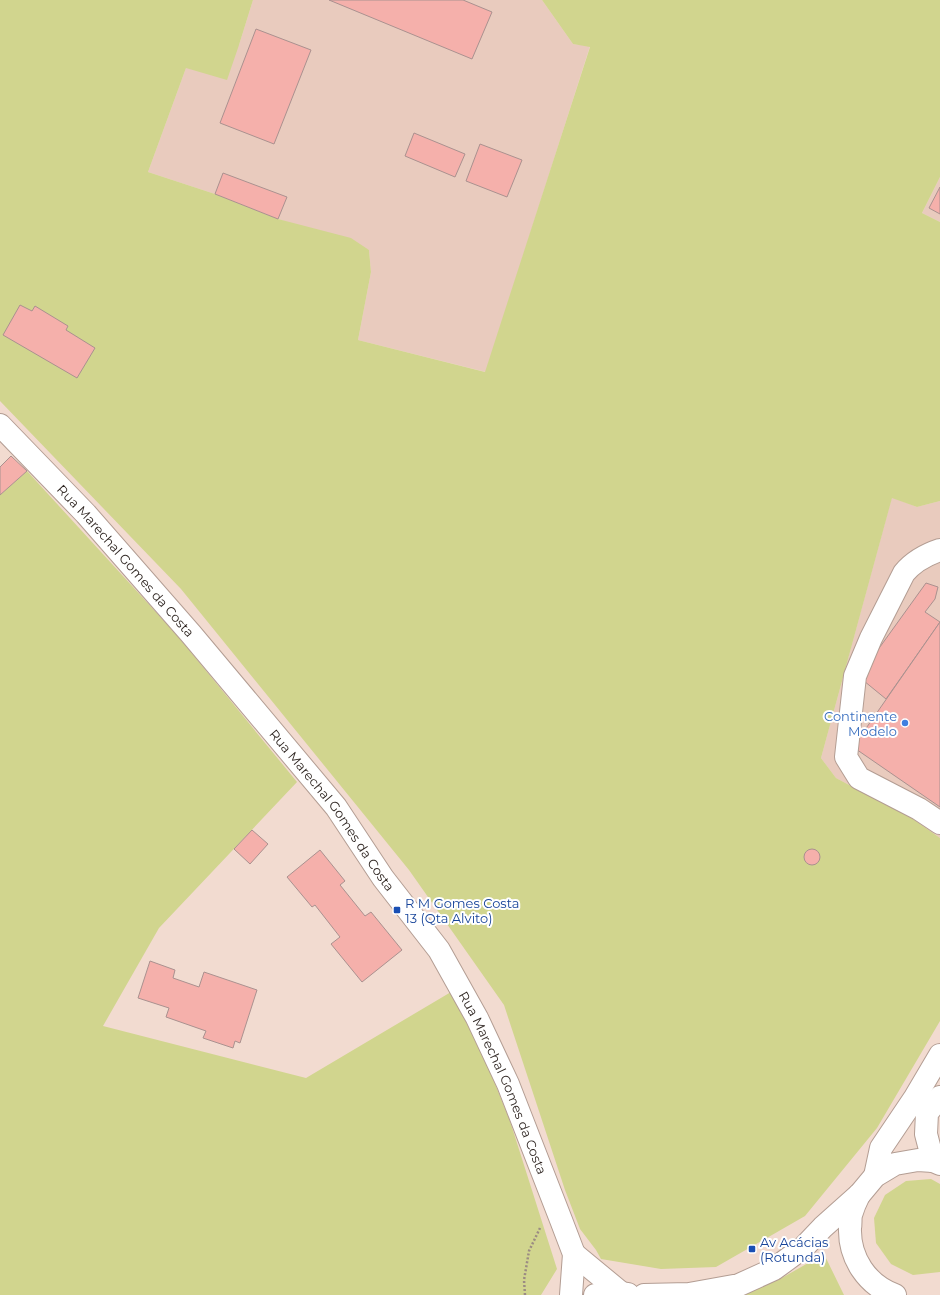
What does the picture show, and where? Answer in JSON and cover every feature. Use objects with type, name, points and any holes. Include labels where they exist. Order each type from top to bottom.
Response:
[{"type":"main road","name":"Rua Marechal Gomes da Costa","points":[[0,424],[86,514],[191,634],[316,783],[336,807],[383,878],[439,950],[477,1018],[508,1084],[561,1220],[574,1254],[571,1295]]},
{"type":"main road","points":[[940,550],[927,554],[912,564],[904,573],[871,638],[855,676],[846,757],[859,778],[918,809],[940,823]]},
{"type":"main road","points":[[876,1176],[882,1148],[914,1099],[940,1055]]},
{"type":"main road","points":[[644,1295],[690,1294],[739,1285],[760,1276],[774,1269],[804,1247],[822,1227],[860,1194],[876,1176],[895,1164],[918,1160],[936,1162],[926,1134],[927,1113],[940,1097]]},
{"type":"main road","points":[[860,1194],[851,1216],[850,1239],[856,1260],[869,1278],[886,1292],[895,1295]]},
{"type":"main road","name":"Rua Marechal Gomes da Costa","points":[[574,1254],[627,1294]]},
{"type":"main road","points":[[595,1295],[602,1293],[627,1294]]},
{"type":"path","points":[[524,1295],[524,1280],[529,1251],[541,1227],[561,1220]]},
{"type":"shaded area","points":[[253,0],[542,0],[573,44],[590,46],[486,372],[358,340],[371,272],[369,250],[278,219],[215,194],[148,172],[186,68],[239,45]]},
{"type":"shaded area","points":[[940,177],[940,222],[922,213]]},
{"type":"shaded area","points":[[892,497],[917,507],[940,501],[940,838],[913,819],[836,778],[821,758]]},
{"type":"green space","points":[[0,0],[253,0],[227,80],[186,68],[148,172],[215,194],[278,219],[351,238],[369,250],[371,272],[358,340],[485,372],[590,47],[573,44],[542,0],[940,0],[940,177],[922,213],[940,222],[940,501],[917,507],[892,498],[821,758],[836,778],[913,819],[940,838],[940,1021],[877,1128],[805,1216],[716,1267],[661,1269],[601,1259],[580,1229],[565,1190],[504,1005],[409,870],[181,589],[0,401]]},
{"type":"green space","points":[[27,471],[176,634],[297,782],[159,928],[103,1026],[306,1078],[451,992],[478,1041],[510,1121],[557,1269],[541,1295],[0,1295],[0,495]]},
{"type":"green space","points":[[931,1179],[940,1184],[940,1272],[913,1275],[891,1264],[876,1243],[874,1218],[885,1195],[906,1181]]},
{"type":"green space","points":[[824,1254],[844,1295],[729,1295],[780,1279]]},
{"type":"building","points":[[329,0],[463,0],[492,12],[472,59]]},
{"type":"building","points":[[256,29],[311,50],[274,144],[220,123]]},
{"type":"building","points":[[414,133],[465,154],[455,177],[405,156]]},
{"type":"building","points":[[480,144],[522,160],[507,197],[466,181]]},
{"type":"building","points":[[223,173],[287,197],[278,219],[215,194]]},
{"type":"building","points":[[940,187],[940,214],[929,208]]},
{"type":"building","points":[[20,305],[32,311],[35,306],[68,326],[66,330],[95,348],[77,378],[3,335]]},
{"type":"building","points":[[11,456],[27,471],[0,495],[0,467]]},
{"type":"building","points":[[926,583],[938,587],[935,599],[925,612],[940,622],[886,699],[864,681],[872,658]]},
{"type":"building","name":"Continente Modelo","points":[[940,622],[940,807],[853,747]]},
{"type":"building","points":[[252,830],[268,844],[250,864],[234,849]]},
{"type":"building","points":[[812,849],[819,854],[820,857],[815,864],[812,865],[805,860],[804,857],[809,850]]},
{"type":"building","points":[[320,850],[345,881],[340,885],[365,916],[371,912],[402,950],[362,982],[331,944],[340,937],[315,905],[312,907],[287,877]]},
{"type":"building","points":[[150,961],[175,970],[173,978],[199,987],[204,972],[257,990],[240,1043],[235,1041],[233,1048],[203,1038],[206,1031],[166,1017],[169,1008],[138,998]]},
{"type":"place","name":"Continente Modelo","points":[[905,723]]},
{"type":"place","name":"R M Gomes Costa 13 (Qta Alvito)","points":[[397,910]]},
{"type":"place","name":"Av Acácias (Rotunda)","points":[[752,1249]]}]
